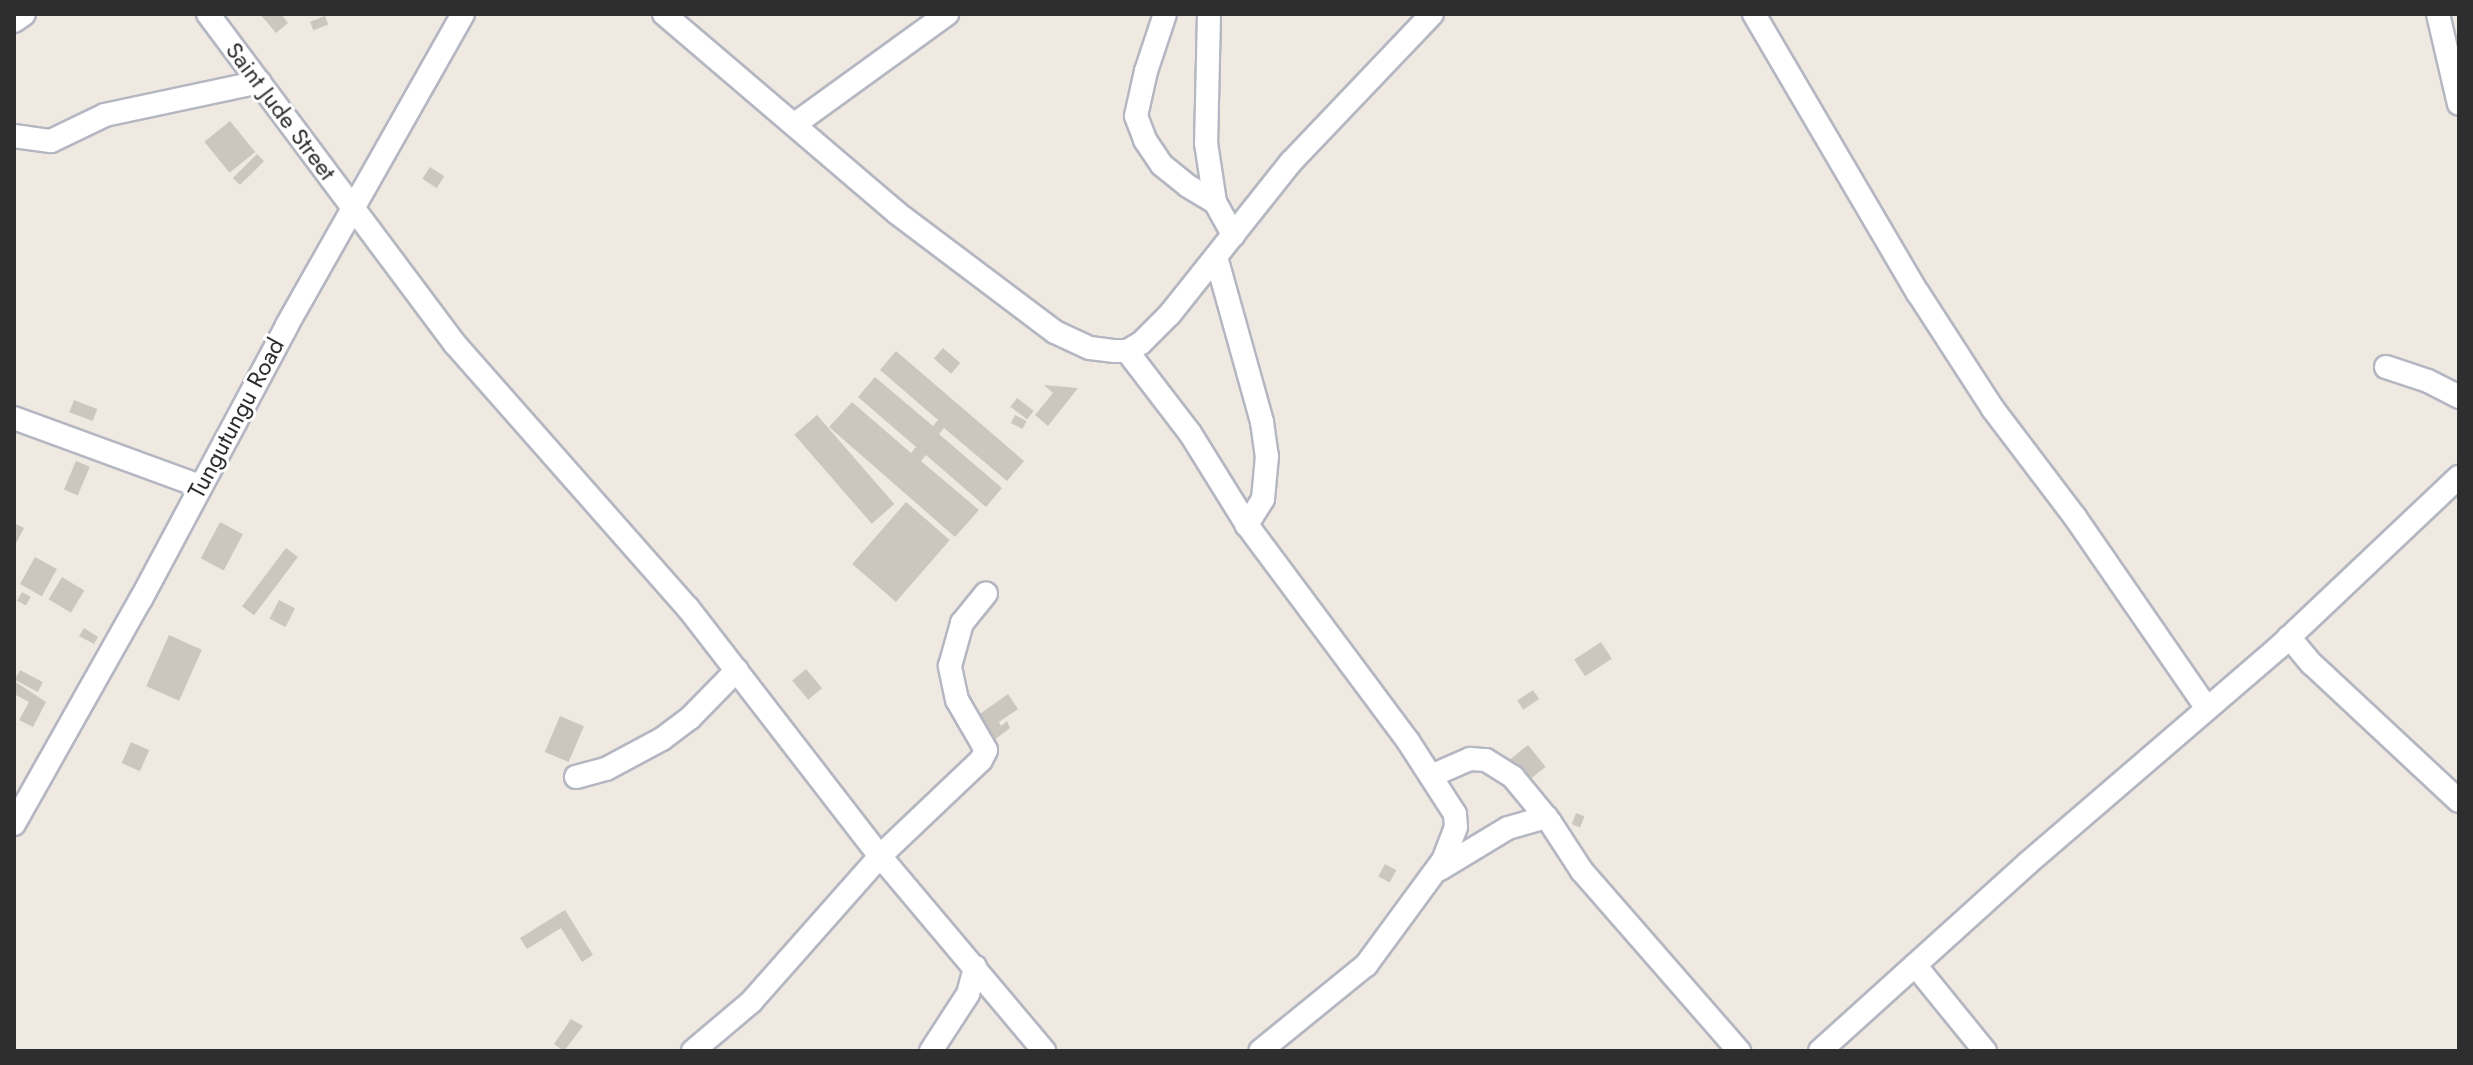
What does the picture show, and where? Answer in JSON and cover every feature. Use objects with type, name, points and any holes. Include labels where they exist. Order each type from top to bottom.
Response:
[{"type":"street","points":[[14,21],[24,14]]},
{"type":"street","name":"Saint Jude Street","points":[[208,14],[455,344],[627,538],[737,670],[880,856],[1044,1051]]},
{"type":"street","name":"Tungutungu Road","points":[[14,824],[463,14]]},
{"type":"street","points":[[664,14],[897,213],[1055,332],[1090,348],[1127,351],[1141,343],[1170,314],[1341,106],[1432,14]]},
{"type":"street","points":[[795,124],[865,77],[947,14]]},
{"type":"street","points":[[1165,14],[1146,71],[1136,116],[1145,140],[1162,165],[1215,202]]},
{"type":"street","points":[[1209,14],[1211,55],[1204,126],[1215,202],[1233,235]]},
{"type":"street","points":[[1754,14],[1951,345],[2207,708]]},
{"type":"street","points":[[2438,14],[2459,104]]},
{"type":"street","points":[[14,136],[51,141],[105,115],[260,82]]},
{"type":"street","points":[[1216,257],[1262,422],[1267,456],[1263,499],[1247,525]]},
{"type":"street","points":[[1127,351],[1190,433],[1247,525],[1431,776],[1455,814],[1456,827],[1437,871],[1366,965],[1260,1051]]},
{"type":"street","points":[[2386,367],[2428,381],[2459,397]]},
{"type":"street","points":[[14,418],[200,486]]},
{"type":"street","points":[[1820,1051],[2289,637],[2459,477]]},
{"type":"street","points":[[693,1051],[751,1002],[880,856],[950,793],[986,750],[957,700],[950,666],[962,623],[986,593]]},
{"type":"street","points":[[2289,637],[2380,729],[2459,801]]},
{"type":"street","points":[[576,777],[606,769],[662,739],[690,718],[737,670]]},
{"type":"street","points":[[1431,776],[1470,759],[1486,760],[1513,777],[1546,817],[1582,871],[1739,1051]]},
{"type":"street","points":[[1437,871],[1508,828],[1546,817]]},
{"type":"street","points":[[1915,965],[1985,1051]]},
{"type":"street","points":[[931,1051],[968,994],[975,967]]},
{"type":"building","points":[[260,14],[281,14],[288,23],[276,33]]},
{"type":"building","points":[[325,16],[328,24],[313,30],[310,22]]},
{"type":"building","points":[[230,121],[255,152],[230,173],[204,142]]},
{"type":"building","points":[[257,154],[264,161],[240,185],[233,178]]},
{"type":"building","points":[[430,167],[444,176],[437,188],[422,179]]},
{"type":"building","points":[[943,348],[960,363],[951,374],[934,359]]},
{"type":"building","points":[[896,351],[1024,461],[1007,481],[944,428],[939,434],[1002,488],[986,507],[926,455],[921,461],[979,510],[955,537],[829,427],[852,402],[911,453],[916,447],[858,397],[875,377],[933,426],[938,420],[880,370]]},
{"type":"building","points":[[1044,385],[1078,388],[1048,426],[1035,415],[1053,393]]},
{"type":"building","points":[[1017,398],[1034,411],[1027,419],[1010,407]]},
{"type":"building","points":[[74,400],[97,409],[93,421],[69,412]]},
{"type":"building","points":[[817,415],[894,504],[872,524],[794,435]]},
{"type":"building","points":[[1015,415],[1027,421],[1022,429],[1011,423]]},
{"type":"building","points":[[76,461],[90,467],[78,495],[64,490]]},
{"type":"building","points":[[906,502],[950,540],[896,602],[852,564]]},
{"type":"building","points":[[220,522],[243,534],[224,570],[201,558]]},
{"type":"building","points":[[14,523],[24,528],[14,547]]},
{"type":"building","points":[[286,548],[298,557],[254,615],[242,606]]},
{"type":"building","points":[[35,557],[57,569],[42,596],[20,584]]},
{"type":"building","points":[[62,577],[84,590],[71,613],[49,599]]},
{"type":"building","points":[[22,592],[31,597],[26,606],[17,601]]},
{"type":"building","points":[[279,600],[295,608],[286,627],[269,619]]},
{"type":"building","points":[[84,628],[98,637],[94,644],[79,636]]},
{"type":"building","points":[[169,635],[202,650],[179,701],[146,686]]},
{"type":"building","points":[[1601,642],[1612,659],[1585,676],[1574,659]]},
{"type":"building","points":[[806,669],[822,688],[808,700],[792,681]]},
{"type":"building","points":[[20,670],[43,682],[38,692],[15,680]]},
{"type":"building","points":[[14,681],[46,702],[33,727],[19,720],[29,702],[14,694]]},
{"type":"building","points":[[1533,690],[1539,699],[1523,710],[1517,701]]},
{"type":"building","points":[[1008,694],[1018,709],[999,722],[1001,726],[1007,721],[1010,728],[993,741],[977,716]]},
{"type":"building","points":[[560,716],[584,726],[569,762],[545,752]]},
{"type":"building","points":[[131,742],[149,750],[140,771],[122,763]]},
{"type":"building","points":[[1528,745],[1546,767],[1527,782],[1509,760]]},
{"type":"building","points":[[1576,813],[1584,816],[1580,827],[1572,824]]},
{"type":"building","points":[[1385,864],[1396,870],[1390,883],[1378,876]]},
{"type":"building","points":[[565,910],[593,955],[582,962],[561,928],[527,949],[520,938]]},
{"type":"building","points":[[571,1019],[583,1026],[564,1051],[554,1044]]}]
